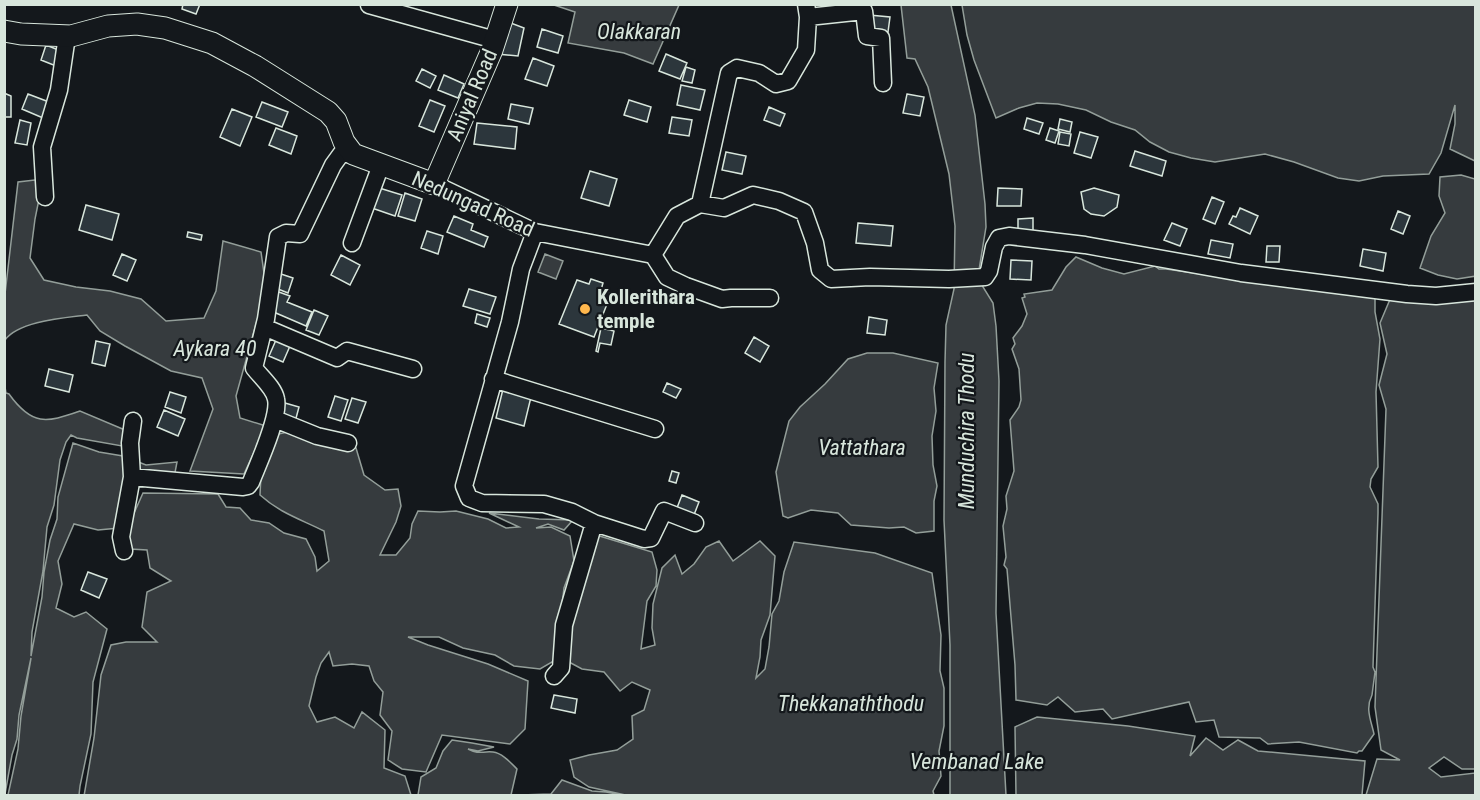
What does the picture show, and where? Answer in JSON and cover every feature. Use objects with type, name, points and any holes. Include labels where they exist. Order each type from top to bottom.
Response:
[{"type":"main road","name":"Aniyal Road","points":[[434,184],[495,40],[507,4]]},
{"type":"main road","points":[[4,31],[67,36],[108,26],[137,24],[165,28],[212,43],[255,66],[328,112],[336,121],[344,142],[353,154]]},
{"type":"main road","name":"Nedungad Road","points":[[353,154],[434,184]]},
{"type":"street","points":[[369,5],[495,40]]},
{"type":"street","points":[[700,204],[729,73],[737,68],[759,73],[776,84],[788,81],[806,50],[807,11],[864,11],[867,36],[881,38],[883,83]]},
{"type":"street","points":[[45,197],[42,147],[59,90],[67,36]]},
{"type":"street","points":[[131,473],[248,486],[275,419],[276,399],[270,387],[254,368],[264,327],[278,237],[286,233],[300,234],[333,165],[341,154],[353,154]]},
{"type":"street","points":[[352,243],[381,165]]},
{"type":"street","name":"Nedungad Road","points":[[434,184],[535,232],[653,255]]},
{"type":"street","points":[[770,298],[722,299],[686,286],[667,278],[653,255],[677,216],[700,204],[724,208],[753,195],[779,201],[804,212],[815,243],[819,270],[831,279],[985,278],[999,238],[1009,236],[1085,245],[1241,273],[1407,294],[1436,296],[1476,292]]},
{"type":"street","points":[[535,232],[522,269],[510,322],[464,486],[469,498],[482,503],[544,504],[644,539],[651,538],[663,511],[695,523]]},
{"type":"street","points":[[264,327],[337,358],[347,351],[413,369]]},
{"type":"street","points":[[493,380],[655,429]]},
{"type":"street","points":[[275,419],[317,436],[348,443]]},
{"type":"street","points":[[124,551],[121,537],[131,473],[130,443],[133,421]]},
{"type":"street","points":[[554,676],[561,668],[566,617],[594,523]]},
{"type":"water","name":"Olakkaran","points":[[679,4],[653,64],[624,53],[568,43],[575,12],[554,5]]},
{"type":"water","name":"Vembanad Lake","points":[[901,5],[951,5],[975,115],[986,227],[979,270],[983,287],[993,303],[999,381],[996,613],[1006,795],[950,795],[950,645],[944,520],[945,362],[946,325],[954,289],[955,226],[949,174],[928,87],[915,59],[907,58]]},
{"type":"water","points":[[962,5],[1475,5],[1475,161],[1450,149],[1455,124],[1455,105],[1441,153],[1429,174],[1383,176],[1359,181],[1338,178],[1265,154],[1215,162],[1191,158],[1169,152],[1150,142],[1135,130],[1086,110],[1058,104],[1037,103],[996,118],[974,60]]},
{"type":"water","points":[[1461,175],[1475,179],[1476,276],[1457,279],[1420,268],[1431,236],[1445,213],[1439,196],[1440,177]]},
{"type":"water","name":"Aykara 40","points":[[43,179],[30,258],[44,280],[110,291],[141,299],[166,321],[204,318],[216,291],[223,241],[261,252],[265,280],[261,306],[236,396],[240,418],[266,426],[244,474],[190,471],[213,409],[202,378],[171,371],[125,346],[100,331],[87,315],[55,319],[20,328],[5,340],[5,294],[18,182]]},
{"type":"water","points":[[545,254],[563,261],[556,279],[538,272]]},
{"type":"water","points":[[1076,257],[1124,274],[1155,266],[1159,269],[1229,278],[1375,292],[1375,312],[1380,339],[1376,392],[1378,467],[1371,479],[1370,487],[1378,504],[1373,667],[1375,672],[1369,710],[1374,734],[1362,751],[1357,753],[1299,742],[1268,744],[1260,738],[1219,737],[1214,720],[1196,722],[1189,702],[1112,719],[1103,709],[1075,712],[1058,697],[1047,705],[1016,700],[1007,569],[1004,565],[1006,557],[1003,526],[1007,509],[1006,496],[1014,471],[1010,420],[1021,400],[1019,369],[1012,349],[1015,344],[1013,338],[1027,314],[1022,298],[1025,297],[1024,294],[1052,290],[1066,267]]},
{"type":"water","points":[[1391,297],[1475,297],[1475,769],[1462,769],[1444,757],[1429,768],[1441,777],[1475,773],[1475,795],[1366,795],[1377,759],[1400,760],[1381,750],[1375,707],[1386,409],[1379,385],[1387,354],[1380,323]]},
{"type":"water","name":"Vattathara","points":[[867,353],[893,353],[938,363],[934,388],[936,411],[932,436],[933,465],[937,486],[934,501],[934,531],[916,533],[904,527],[851,525],[838,513],[811,510],[788,518],[783,516],[776,472],[789,421],[848,359]]},
{"type":"water","points":[[5,387],[6,393],[33,417],[58,418],[80,411],[125,430],[122,446],[71,435],[66,442],[60,460],[54,505],[47,527],[43,571],[32,632],[31,656],[50,540],[57,519],[58,497],[73,443],[99,452],[123,456],[146,465],[177,462],[174,478],[136,472],[119,528],[98,530],[74,524],[58,561],[62,584],[56,608],[74,617],[86,612],[107,629],[93,682],[91,734],[79,795],[8,795],[18,749],[31,658],[5,794]]},
{"type":"water","name":"Thekkanaththodu","points":[[292,431],[334,445],[356,448],[364,475],[385,490],[398,489],[401,506],[380,555],[396,555],[410,538],[412,524],[418,511],[456,511],[488,519],[506,528],[519,527],[489,513],[539,519],[573,520],[564,530],[548,524],[536,528],[551,527],[570,536],[574,561],[564,588],[561,614],[593,534],[652,552],[657,570],[656,586],[647,601],[641,649],[655,645],[652,628],[653,604],[662,568],[675,555],[682,574],[694,564],[706,547],[719,541],[733,561],[760,541],[775,556],[770,615],[761,640],[756,678],[765,669],[772,614],[779,601],[784,572],[794,542],[875,553],[932,573],[941,635],[940,671],[944,688],[944,726],[939,751],[941,776],[933,791],[934,795],[630,796],[589,787],[574,777],[570,760],[617,750],[633,739],[632,716],[644,710],[650,690],[632,682],[620,691],[604,672],[582,669],[557,659],[540,669],[514,666],[495,655],[463,648],[439,637],[408,637],[488,664],[528,681],[525,729],[510,744],[442,735],[426,772],[402,769],[388,760],[392,731],[380,715],[383,692],[374,681],[369,666],[352,664],[333,666],[329,652],[321,663],[309,706],[317,722],[335,717],[354,728],[362,712],[385,730],[384,768],[405,776],[411,795],[84,796],[94,738],[101,675],[111,645],[126,642],[157,642],[142,627],[147,592],[171,581],[150,568],[147,550],[130,549],[126,531],[143,493],[218,494],[226,507],[240,508],[251,520],[269,523],[284,533],[306,539],[315,557],[317,571],[329,561],[324,531],[283,511],[260,495],[261,475],[274,435]]},
{"type":"water","points":[[1037,717],[1128,726],[1195,736],[1190,756],[1206,738],[1223,750],[1238,740],[1258,751],[1365,761],[1362,795],[1016,795],[1015,727]]},
{"type":"water","points":[[452,740],[494,747],[478,751],[468,749],[478,752],[496,753],[506,758],[517,769],[511,795],[418,795],[421,777],[436,768],[443,751]]},
{"type":"water","points":[[562,780],[592,791],[622,795],[520,795],[551,794]]},
{"type":"building","points":[[183,4],[200,4],[196,14],[182,9]]},
{"type":"building","points":[[869,15],[890,17],[888,32],[867,30]]},
{"type":"building","points":[[508,22],[524,28],[518,56],[497,54]]},
{"type":"building","points":[[542,29],[563,36],[558,53],[537,47]]},
{"type":"building","points":[[46,45],[61,51],[56,66],[41,60]]},
{"type":"building","points":[[666,54],[687,63],[680,79],[659,71]]},
{"type":"building","points":[[533,58],[554,66],[547,86],[525,79]]},
{"type":"building","points":[[686,67],[695,70],[692,83],[682,81]]},
{"type":"building","points":[[422,69],[436,76],[430,88],[416,81]]},
{"type":"building","points":[[444,75],[464,84],[458,98],[438,90]]},
{"type":"building","points":[[681,85],[705,90],[700,110],[677,105]]},
{"type":"building","points":[[4,93],[11,96],[11,117],[4,117]]},
{"type":"building","points":[[28,94],[49,102],[43,118],[22,109]]},
{"type":"building","points":[[907,94],[924,97],[920,116],[903,113]]},
{"type":"building","points":[[430,100],[445,106],[434,132],[419,126]]},
{"type":"building","points":[[629,100],[651,107],[647,122],[624,115]]},
{"type":"building","points":[[262,102],[288,112],[282,127],[256,117]]},
{"type":"building","points":[[511,104],[533,108],[529,124],[508,119]]},
{"type":"building","points":[[769,107],[785,114],[780,126],[764,120]]},
{"type":"building","points":[[232,109],[252,117],[240,146],[220,137]]},
{"type":"building","points":[[672,117],[692,120],[689,136],[669,133]]},
{"type":"building","points":[[1027,118],[1043,123],[1039,134],[1024,129]]},
{"type":"building","points":[[1060,119],[1072,122],[1070,132],[1058,129]]},
{"type":"building","points":[[20,120],[31,123],[27,145],[15,143]]},
{"type":"building","points":[[477,123],[517,127],[515,149],[474,144]]},
{"type":"building","points":[[276,128],[297,136],[291,154],[269,145]]},
{"type":"building","points":[[1050,128],[1059,131],[1055,143],[1046,140]]},
{"type":"building","points":[[1060,132],[1071,134],[1069,146],[1058,144]]},
{"type":"building","points":[[1080,132],[1098,137],[1091,158],[1074,153]]},
{"type":"building","points":[[1135,151],[1166,161],[1162,176],[1130,166]]},
{"type":"building","points":[[726,152],[746,156],[742,174],[722,170]]},
{"type":"building","points":[[590,171],[617,179],[609,206],[581,198]]},
{"type":"building","points":[[376,187],[402,195],[395,216],[369,207]]},
{"type":"building","points":[[998,188],[1022,189],[1021,206],[997,206]]},
{"type":"building","points":[[1094,188],[1119,195],[1117,207],[1104,216],[1091,214],[1084,209],[1081,192]]},
{"type":"building","points":[[405,193],[422,199],[415,221],[398,216]]},
{"type":"building","points":[[1212,197],[1224,202],[1215,224],[1203,219]]},
{"type":"building","points":[[86,205],[119,214],[112,240],[79,230]]},
{"type":"building","points":[[1240,208],[1258,216],[1250,234],[1229,224],[1233,216],[1236,217]]},
{"type":"building","points":[[1398,211],[1410,216],[1403,234],[1391,229]]},
{"type":"building","points":[[454,216],[473,224],[471,230],[488,237],[484,247],[447,232]]},
{"type":"building","points":[[1033,218],[1033,231],[1018,231],[1018,219]]},
{"type":"building","points":[[858,223],[893,226],[891,246],[856,243]]},
{"type":"building","points":[[1172,223],[1187,229],[1180,246],[1164,240]]},
{"type":"building","points":[[427,231],[443,236],[438,254],[421,248]]},
{"type":"building","points":[[188,232],[202,235],[201,240],[187,237]]},
{"type":"building","points":[[1211,240],[1233,244],[1230,258],[1208,254]]},
{"type":"building","points":[[1267,246],[1280,246],[1279,262],[1266,262]]},
{"type":"building","points":[[1363,249],[1386,253],[1383,271],[1360,266]]},
{"type":"building","points":[[122,254],[136,260],[127,281],[113,275]]},
{"type":"building","points":[[341,255],[360,265],[350,285],[331,275]]},
{"type":"building","points":[[1011,260],[1032,261],[1031,280],[1010,279]]},
{"type":"building","points":[[278,273],[293,278],[288,293],[273,287]]},
{"type":"building","name":"Kollerithara temple","points":[[591,279],[603,283],[601,290],[611,294],[594,337],[559,324],[577,280],[589,284]]},
{"type":"building","points":[[469,289],[496,297],[490,314],[463,306]]},
{"type":"building","points":[[276,291],[290,296],[287,302],[312,312],[306,326],[269,310]]},
{"type":"building","points":[[314,310],[328,316],[319,335],[306,330]]},
{"type":"building","points":[[477,314],[490,318],[487,327],[475,323]]},
{"type":"building","points":[[869,317],[887,320],[885,335],[867,333]]},
{"type":"building","points":[[601,328],[614,331],[611,345],[600,343],[598,352],[596,351]]},
{"type":"building","points":[[754,337],[769,346],[760,362],[745,353]]},
{"type":"building","points":[[276,340],[290,346],[283,362],[269,356]]},
{"type":"building","points":[[96,341],[110,344],[105,366],[92,363]]},
{"type":"building","points":[[49,369],[73,375],[69,392],[45,386]]},
{"type":"building","points":[[667,383],[681,389],[676,398],[663,392]]},
{"type":"building","points":[[503,389],[531,397],[524,426],[496,418]]},
{"type":"building","points":[[170,392],[186,397],[181,413],[165,407]]},
{"type":"building","points":[[335,396],[348,400],[341,421],[328,417]]},
{"type":"building","points":[[352,398],[366,402],[358,423],[345,419]]},
{"type":"building","points":[[285,403],[299,407],[295,422],[281,418]]},
{"type":"building","points":[[164,410],[185,419],[178,436],[157,427]]},
{"type":"building","points":[[672,471],[679,473],[676,483],[669,481]]},
{"type":"building","points":[[682,495],[699,502],[692,520],[675,513]]},
{"type":"building","points":[[88,572],[107,579],[99,598],[81,590]]},
{"type":"building","points":[[554,695],[577,699],[575,713],[551,708]]},
{"type":"place","name":"Kollerithara temple","points":[[585,309]]},
{"type":"water label","name":"Munduchira Thodu","points":[[966,431]]}]
